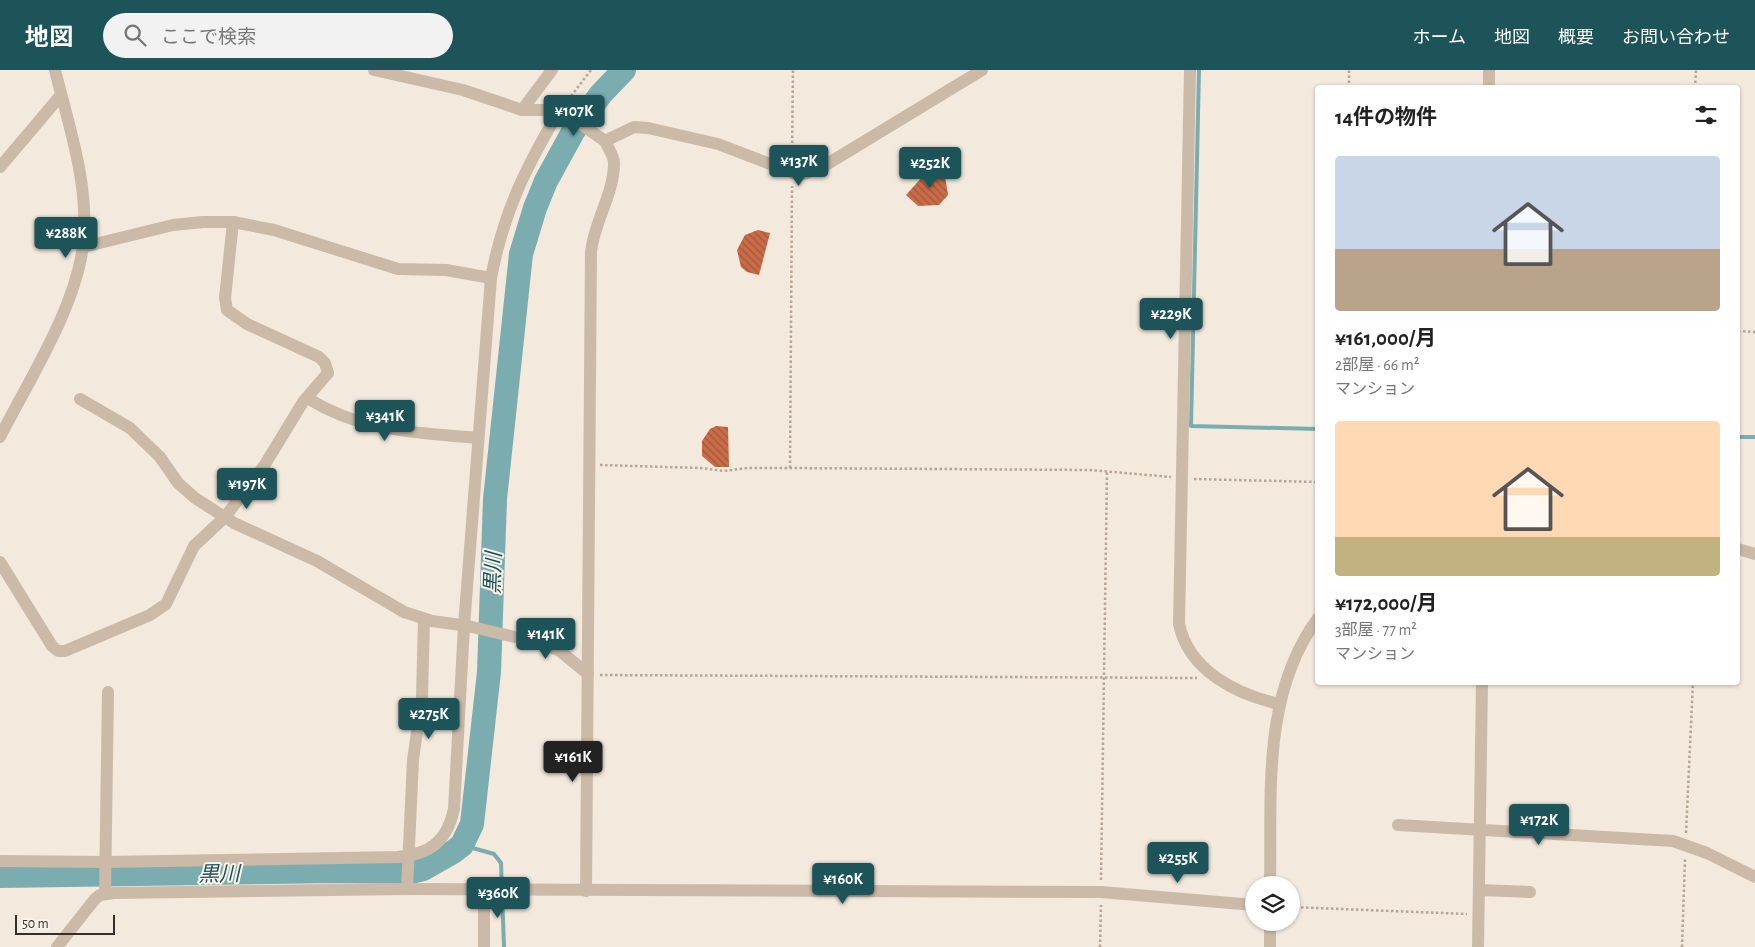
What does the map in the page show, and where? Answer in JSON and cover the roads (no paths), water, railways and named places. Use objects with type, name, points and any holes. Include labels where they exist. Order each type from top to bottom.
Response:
[{"type":"street","points":[[0,437],[63,314],[83,247],[82,188],[72,135],[54,70]]},
{"type":"street","points":[[374,70],[463,90],[522,110],[562,112],[602,140],[614,162],[612,179],[596,227],[591,252],[586,891]]},
{"type":"street","points":[[522,110],[552,70]]},
{"type":"street","points":[[602,140],[634,127],[648,128],[718,144],[792,173],[804,174],[824,166],[982,70]]},
{"type":"street","points":[[1190,70],[1179,624],[1187,647],[1216,678],[1248,695],[1279,704]]},
{"type":"street","points":[[1489,70],[1489,85]]},
{"type":"street","points":[[0,167],[61,95]]},
{"type":"street","points":[[0,861],[105,865],[409,858],[428,850],[438,842],[450,824],[456,782],[478,438],[491,278],[496,250],[509,208],[528,164],[562,112]]},
{"type":"street","points":[[83,247],[173,226],[203,222],[233,222],[274,230],[398,269],[446,270],[491,278]]},
{"type":"street","points":[[0,562],[52,646],[58,651],[65,651],[150,615],[166,604],[194,546],[224,517],[264,466],[292,419],[328,372],[325,363],[319,358],[247,324],[227,310],[225,298],[233,222]]},
{"type":"street","points":[[307,398],[344,417],[372,427],[478,438]]},
{"type":"street","points":[[80,399],[130,428],[160,457],[178,483],[224,517],[317,561],[378,599],[424,619],[466,626],[540,643],[560,651],[588,674]]},
{"type":"street","points":[[1740,550],[1755,554]]},
{"type":"street","points":[[407,886],[413,760],[422,697],[424,619]]},
{"type":"street","points":[[1270,876],[1273,752],[1279,704],[1299,646],[1315,622]]},
{"type":"street","points":[[1478,947],[1482,685]]},
{"type":"street","points":[[105,891],[108,692]]},
{"type":"street","points":[[1398,825],[1656,838],[1686,845],[1755,876]]},
{"type":"street","points":[[58,947],[95,899],[105,891],[407,886],[488,891],[1101,892],[1245,904]]},
{"type":"street","points":[[1479,890],[1530,892]]},
{"type":"street","points":[[484,947],[488,891]]},
{"type":"street","points":[[1270,931],[1270,947]]},
{"type":"waterway","name":"黒川","points":[[0,876],[336,871],[411,872],[423,869],[462,845],[472,824],[489,672],[495,499],[521,254],[535,208],[546,181],[574,130],[601,94],[624,70]]},
{"type":"waterway","points":[[1199,70],[1191,426],[1315,429]]},
{"type":"waterway","points":[[1740,437],[1755,437]]},
{"type":"waterway","points":[[462,845],[494,854],[501,863],[504,947]]}]
